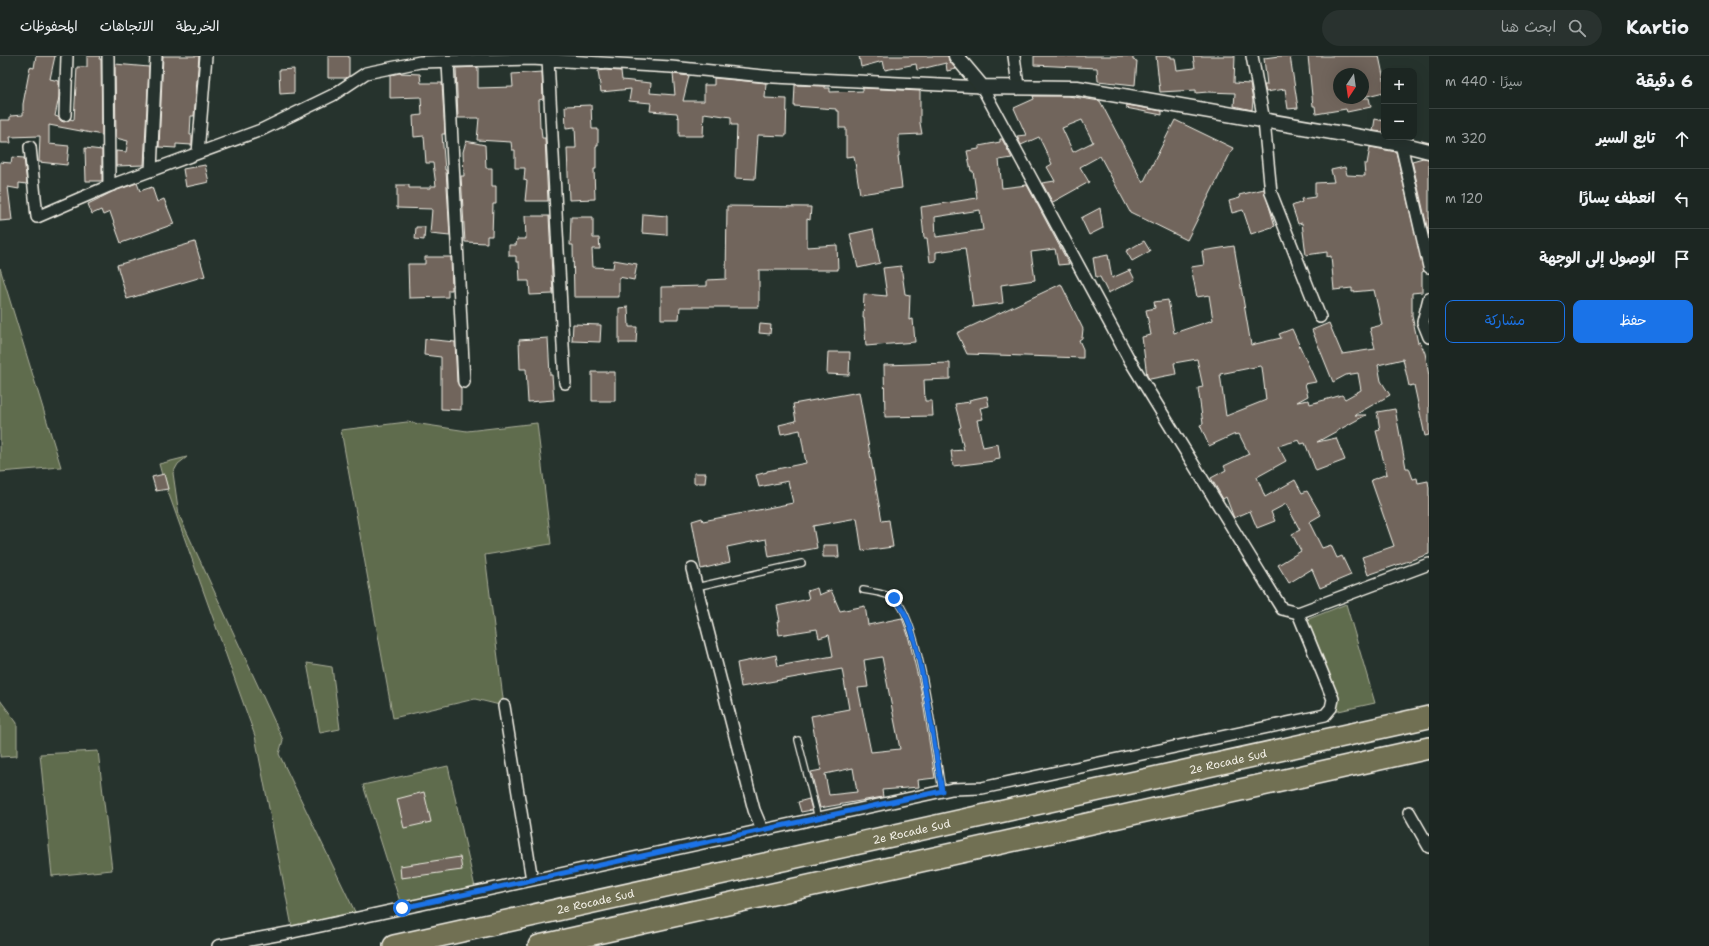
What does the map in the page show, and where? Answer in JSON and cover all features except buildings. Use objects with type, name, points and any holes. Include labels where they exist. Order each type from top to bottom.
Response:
[{"type":"highway","name":"2e Rocade Sud","points":[[394,946],[1429,717]]},
{"type":"highway","points":[[539,946],[1429,748]]},
{"type":"street","points":[[64,115],[67,56]]},
{"type":"street","points":[[108,56],[109,186]]},
{"type":"street","points":[[151,171],[156,56]]},
{"type":"street","points":[[198,153],[206,56]]},
{"type":"street","points":[[956,56],[982,87],[1129,359],[1282,609],[1298,613],[1429,564]]},
{"type":"street","points":[[1014,56],[1018,86]]},
{"type":"street","points":[[1252,56],[1264,120],[1271,193],[1320,317]]},
{"type":"street","points":[[30,147],[37,217],[109,186],[261,130],[333,95],[366,73],[420,62],[531,57],[548,60],[607,60],[774,77],[982,87],[1018,86],[1077,88],[1429,150]]},
{"type":"street","points":[[441,60],[464,382]]},
{"type":"street","points":[[548,60],[565,383]]},
{"type":"street","points":[[1401,144],[1429,267]]},
{"type":"street","points":[[1429,298],[1423,322],[1429,337]]},
{"type":"street","points":[[692,569],[754,810],[762,829]]},
{"type":"street","points":[[218,946],[293,932],[942,791],[952,789],[982,788],[1325,715],[1331,708],[1333,699],[1298,613]]},
{"type":"street","points":[[504,706],[532,880]]},
{"type":"street","points":[[1409,812],[1429,847]]},
{"type":"lane","points":[[696,587],[802,563]]},
{"type":"lane","points":[[863,590],[894,598],[899,603],[908,622],[918,658],[930,714],[942,791]]},
{"type":"lane","points":[[798,740],[818,818]]},
{"type":"green space","points":[[0,268],[61,467],[0,472]]},
{"type":"green space","points":[[407,422],[467,431],[537,423],[551,544],[485,555],[504,706],[475,699],[393,718],[341,430]]},
{"type":"green space","points":[[187,457],[178,464],[173,473],[179,515],[283,740],[279,754],[358,918],[293,932],[255,736],[159,464]]},
{"type":"green space","points":[[1346,604],[1375,703],[1334,712],[1338,697],[1306,620]]},
{"type":"green space","points":[[307,663],[332,667],[340,729],[320,733]]},
{"type":"green space","points":[[0,700],[17,723],[17,756],[0,757]]},
{"type":"green space","points":[[98,751],[112,870],[52,876],[40,754]]},
{"type":"green space","points":[[448,766],[476,892],[402,908],[363,785]]},
{"type":"route","points":[[402,908],[942,791],[932,722],[920,664],[906,617],[899,603],[894,598]]}]
